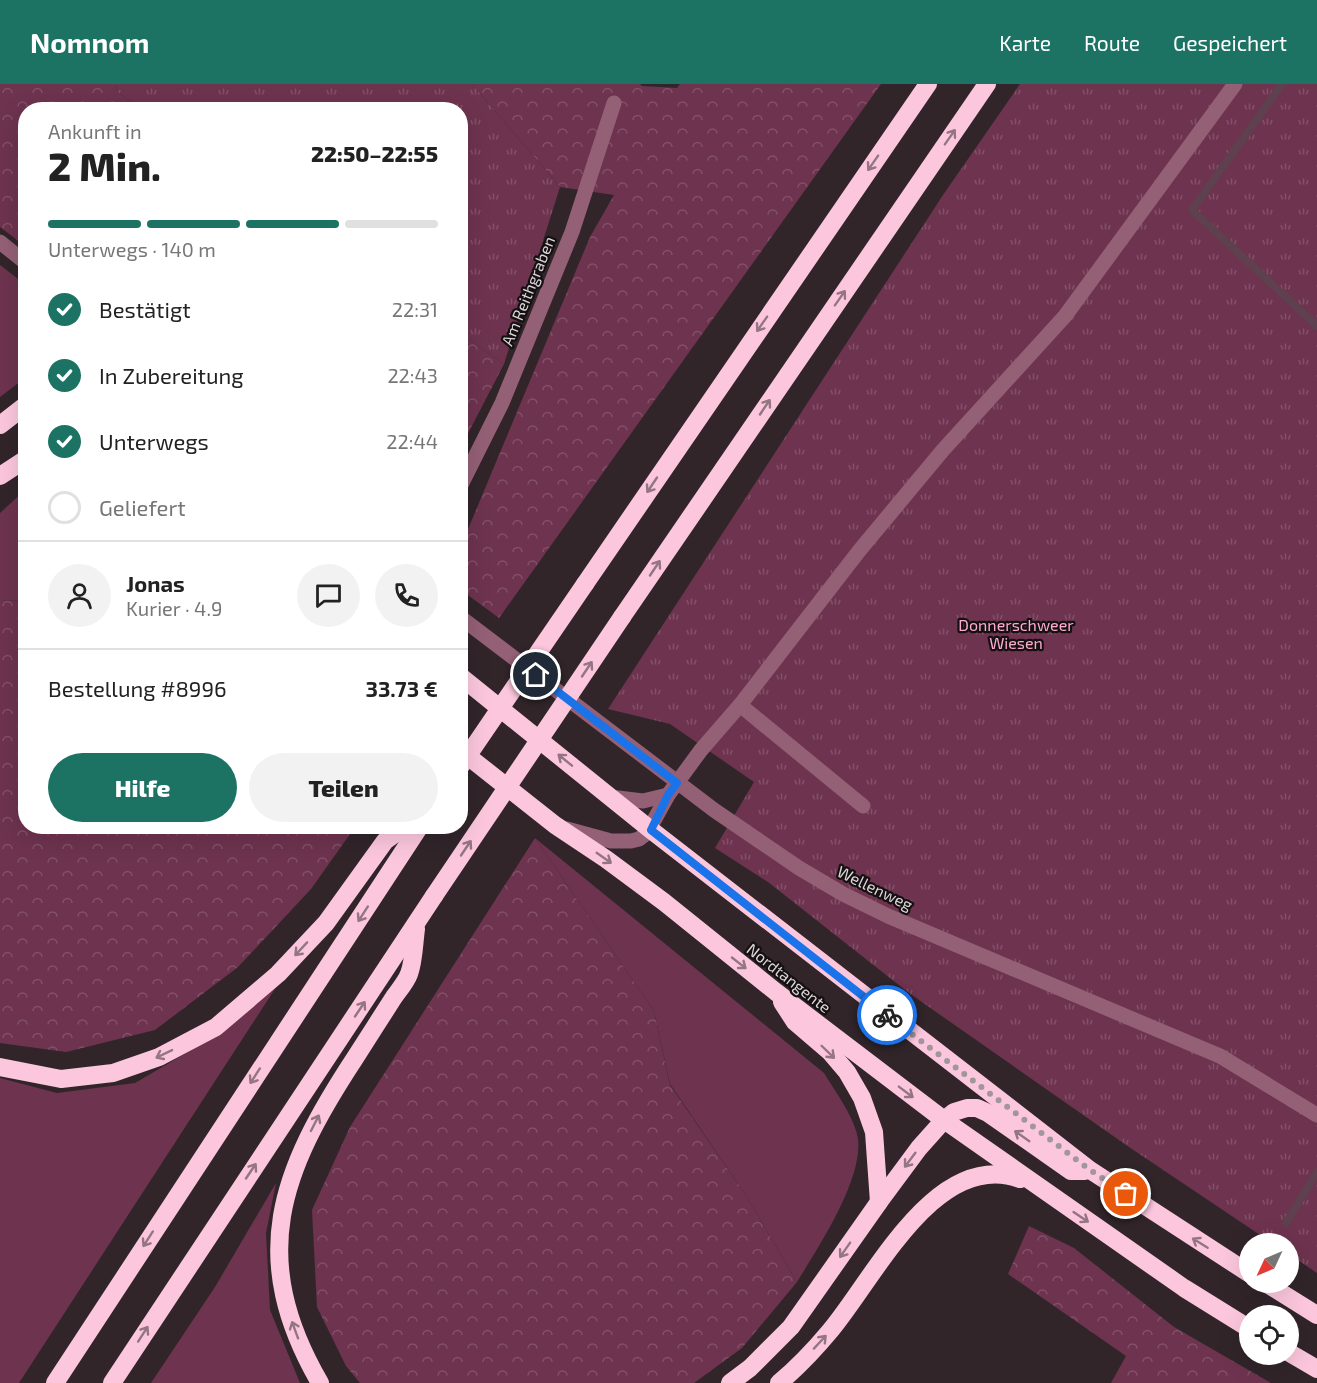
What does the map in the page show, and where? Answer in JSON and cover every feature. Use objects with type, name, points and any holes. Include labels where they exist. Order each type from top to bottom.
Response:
[{"type":"highway","points":[[468,755],[928,84]]},
{"type":"highway","points":[[112,1383],[179,1278],[434,896],[987,84]]},
{"type":"highway","points":[[0,425],[18,411]]},
{"type":"highway","points":[[0,476],[18,464]]},
{"type":"highway","name":"Nordtangente","points":[[468,682],[651,830],[1090,1170],[1239,1267]]},
{"type":"highway","name":"Nordtangente","points":[[468,756],[555,825],[664,902],[776,992],[944,1120],[1184,1288],[1239,1322]]},
{"type":"highway","points":[[0,1067],[61,1079],[113,1073],[159,1057],[216,1027],[278,974],[326,923],[386,841],[395,834]]},
{"type":"highway","points":[[55,1383],[415,834]]},
{"type":"highway","points":[[320,1383],[295,1335],[282,1289],[279,1236],[285,1195],[305,1143],[325,1104],[409,974],[416,925]]},
{"type":"highway","points":[[776,992],[795,1022],[830,1052],[847,1072],[862,1098],[874,1132],[879,1202]]},
{"type":"highway","points":[[730,1383],[750,1368],[791,1327],[919,1148],[944,1120],[954,1113],[967,1108],[977,1108],[988,1113],[1071,1171],[1090,1170]]},
{"type":"highway","points":[[779,1383],[793,1372],[830,1330],[910,1223],[940,1195],[955,1185],[991,1174],[1012,1176],[1033,1184]]},
{"type":"highway","points":[[1282,1293],[1317,1315]]},
{"type":"highway","points":[[1299,1358],[1317,1369]]},
{"type":"street","points":[[555,825],[611,841],[639,839],[651,830],[673,789],[701,750],[740,705],[859,551],[943,450],[1065,316],[1235,84]]},
{"type":"street","name":"Am Reithgraben","points":[[468,471],[502,403],[572,232],[614,103]]},
{"type":"street","points":[[0,242],[18,257]]},
{"type":"street","name":"Wellenweg","points":[[468,623],[673,789],[843,894],[1003,966],[1220,1056],[1317,1115]]},
{"type":"street","points":[[740,705],[863,806]]},
{"type":"street","points":[[610,797],[643,801],[673,789]]},
{"type":"green space","points":[[0,84],[116,84],[117,92],[132,102],[18,102],[18,241],[0,227]]},
{"type":"green space","points":[[116,84],[472,84],[560,187],[504,364],[468,339],[468,102],[132,102],[117,92]]},
{"type":"green space","points":[[472,84],[640,84],[677,88],[680,84],[881,84],[499,618],[468,595],[468,529],[590,237],[614,195],[560,187]]},
{"type":"green space","name":"Donnerschweer Wiesen","points":[[1020,84],[1317,84],[1317,1273],[1299,1261],[1299,1233],[1257,1233],[1129,1147],[909,993],[768,882],[715,848],[754,782],[670,724],[608,709],[943,195]]},
{"type":"green space","points":[[0,265],[18,279],[18,383],[0,397]]},
{"type":"green space","points":[[468,339],[504,364],[468,433]]},
{"type":"green space","points":[[18,496],[18,601],[0,600],[0,513]]},
{"type":"green space","points":[[0,600],[18,601],[18,834],[350,834],[311,889],[238,967],[155,1030],[66,1052],[0,1043]]},
{"type":"green space","points":[[535,838],[824,1073],[844,1105],[853,1122],[858,1139],[858,1156],[854,1174],[837,1213],[797,1282],[745,1194],[670,1084],[654,1011]]},
{"type":"green space","points":[[535,838],[654,1011],[670,1085],[745,1194],[797,1282],[742,1348],[694,1383],[360,1383],[346,1366],[317,1307],[312,1210],[350,1127]]},
{"type":"green space","points":[[282,978],[19,1383],[0,1383],[0,1078],[57,1093],[135,1083],[212,1038]]},
{"type":"green space","points":[[276,1183],[266,1233],[270,1310],[300,1383],[151,1383],[215,1287]]},
{"type":"green space","points":[[1029,1226],[1074,1248],[1174,1327],[1271,1383],[1111,1383],[1126,1356],[1008,1274]]},
{"type":"waterway","points":[[1282,84],[1192,210],[1317,326]]},
{"type":"waterway","points":[[1286,1223],[1317,1172]]},
{"type":"way so far","points":[[887,1015],[1090,1170],[1126,1194]]},
{"type":"route","points":[[536,675],[677,783],[668,795],[651,830],[887,1015]]}]
